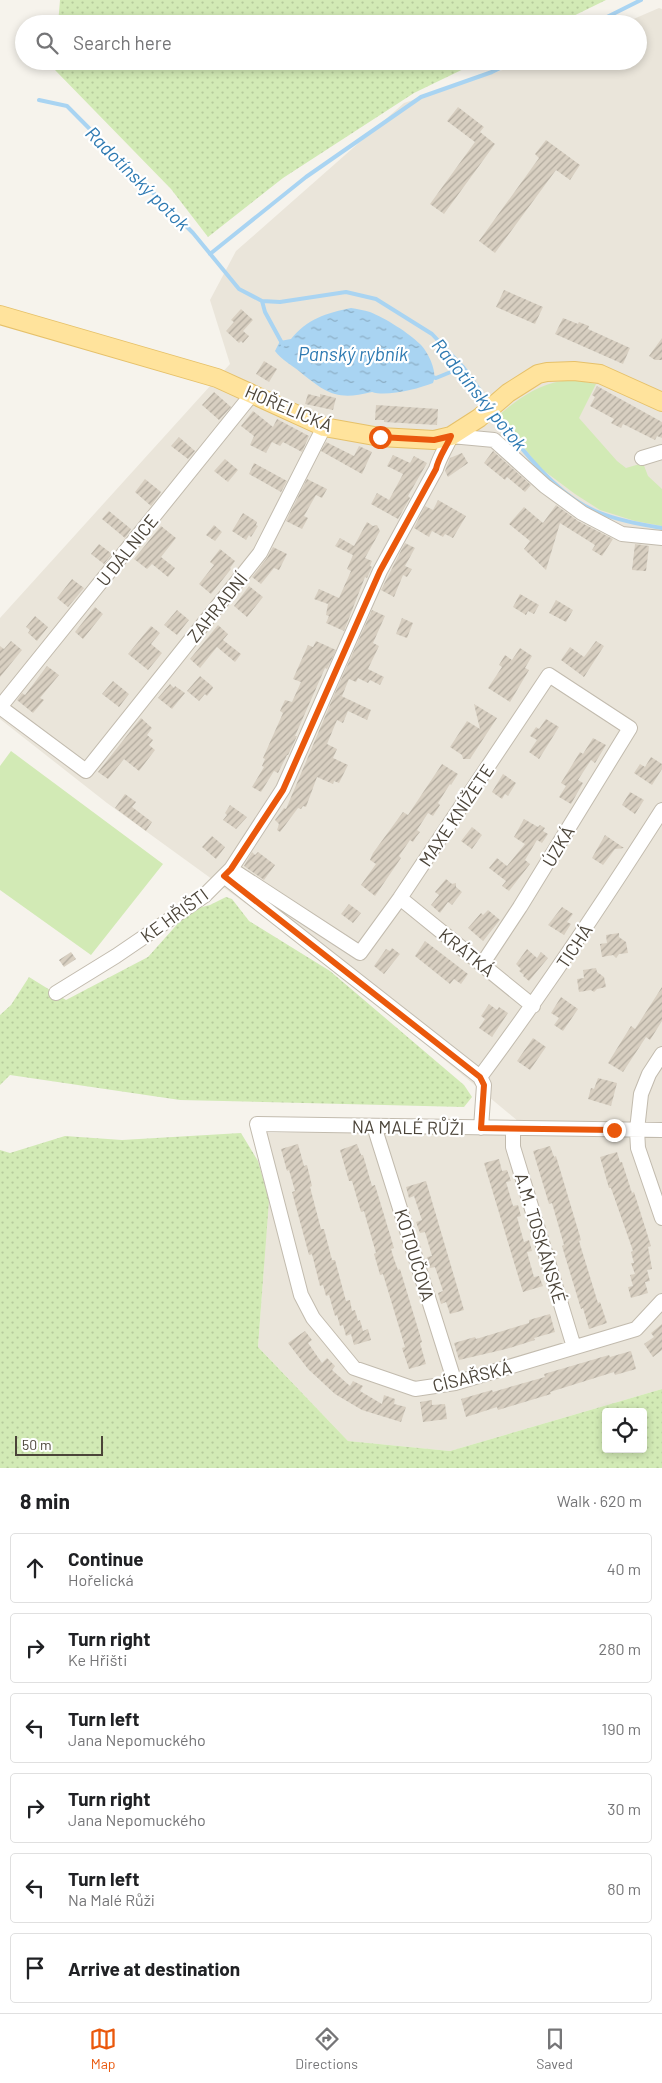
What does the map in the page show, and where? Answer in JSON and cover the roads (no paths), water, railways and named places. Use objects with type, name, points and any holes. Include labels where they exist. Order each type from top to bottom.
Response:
[{"type":"main road","name":"HOŘELICKÁ","points":[[0,315],[216,378],[253,393],[324,428],[380,437],[434,440],[451,436]]},
{"type":"main road","points":[[451,436],[479,418],[508,393],[538,374],[574,371],[600,374],[662,402]]},
{"type":"street","name":"U DÁLNICE","points":[[0,707],[253,393]]},
{"type":"street","name":"ZAHRADNÍ","points":[[0,707],[86,771],[260,553],[324,428]]},
{"type":"street","points":[[451,436],[494,440],[545,486],[582,513],[622,534],[662,538]]},
{"type":"street","name":"KE HŘIŠTI","points":[[56,993],[204,896],[227,873],[283,790],[380,571],[436,469],[442,451],[447,446],[451,436]]},
{"type":"street","points":[[642,458],[662,452]]},
{"type":"street","name":"MAXE KNÍŽETE","points":[[227,873],[360,954],[400,898],[549,675]]},
{"type":"street","name":"ÚZKÁ","points":[[482,963],[520,908],[630,728],[549,675]]},
{"type":"street","name":"TICHÁ","points":[[480,1077],[533,1006],[590,923],[662,810]]},
{"type":"street","points":[[227,873],[480,1077],[484,1085],[481,1128]]},
{"type":"street","name":"KRÁTKÁ","points":[[400,898],[533,1006]]},
{"type":"street","points":[[662,1054],[649,1074],[641,1094],[637,1130],[638,1148],[662,1218]]},
{"type":"street","name":"NA MALÉ RŮŽI","points":[[257,1124],[637,1130]]},
{"type":"street","name":"CÍSAŘSKÁ","points":[[257,1124],[302,1294],[313,1318],[354,1368],[415,1389],[455,1383],[636,1330],[662,1301]]},
{"type":"street","name":"KOTOUČOVA","points":[[374,1126],[455,1383]]},
{"type":"street","name":"A.M. TOSKÁNSKÉ","points":[[513,1129],[513,1147],[574,1347]]},
{"type":"street","points":[[637,1130],[662,1130]]},
{"type":"water","name":"Panský rybník","points":[[351,308],[370,312],[383,318],[420,344],[427,352],[432,363],[433,383],[393,393],[372,392],[360,395],[340,395],[324,390],[275,351],[280,341],[291,339],[310,322],[333,312]]},
{"type":"waterway","points":[[611,15],[641,0]]},
{"type":"waterway","points":[[210,254],[306,177],[421,97],[496,70]]},
{"type":"waterway","name":"Radotínský potok","points":[[39,100],[67,106],[193,233],[239,289],[262,301],[280,302],[346,292],[376,299],[432,334],[463,367],[489,403]]},
{"type":"waterway","points":[[262,301],[265,312],[283,345]]},
{"type":"waterway","points":[[432,377],[436,378],[463,367]]},
{"type":"waterway","name":"Radotínský potok","points":[[494,411],[538,468],[580,503],[611,517],[662,528]]}]
